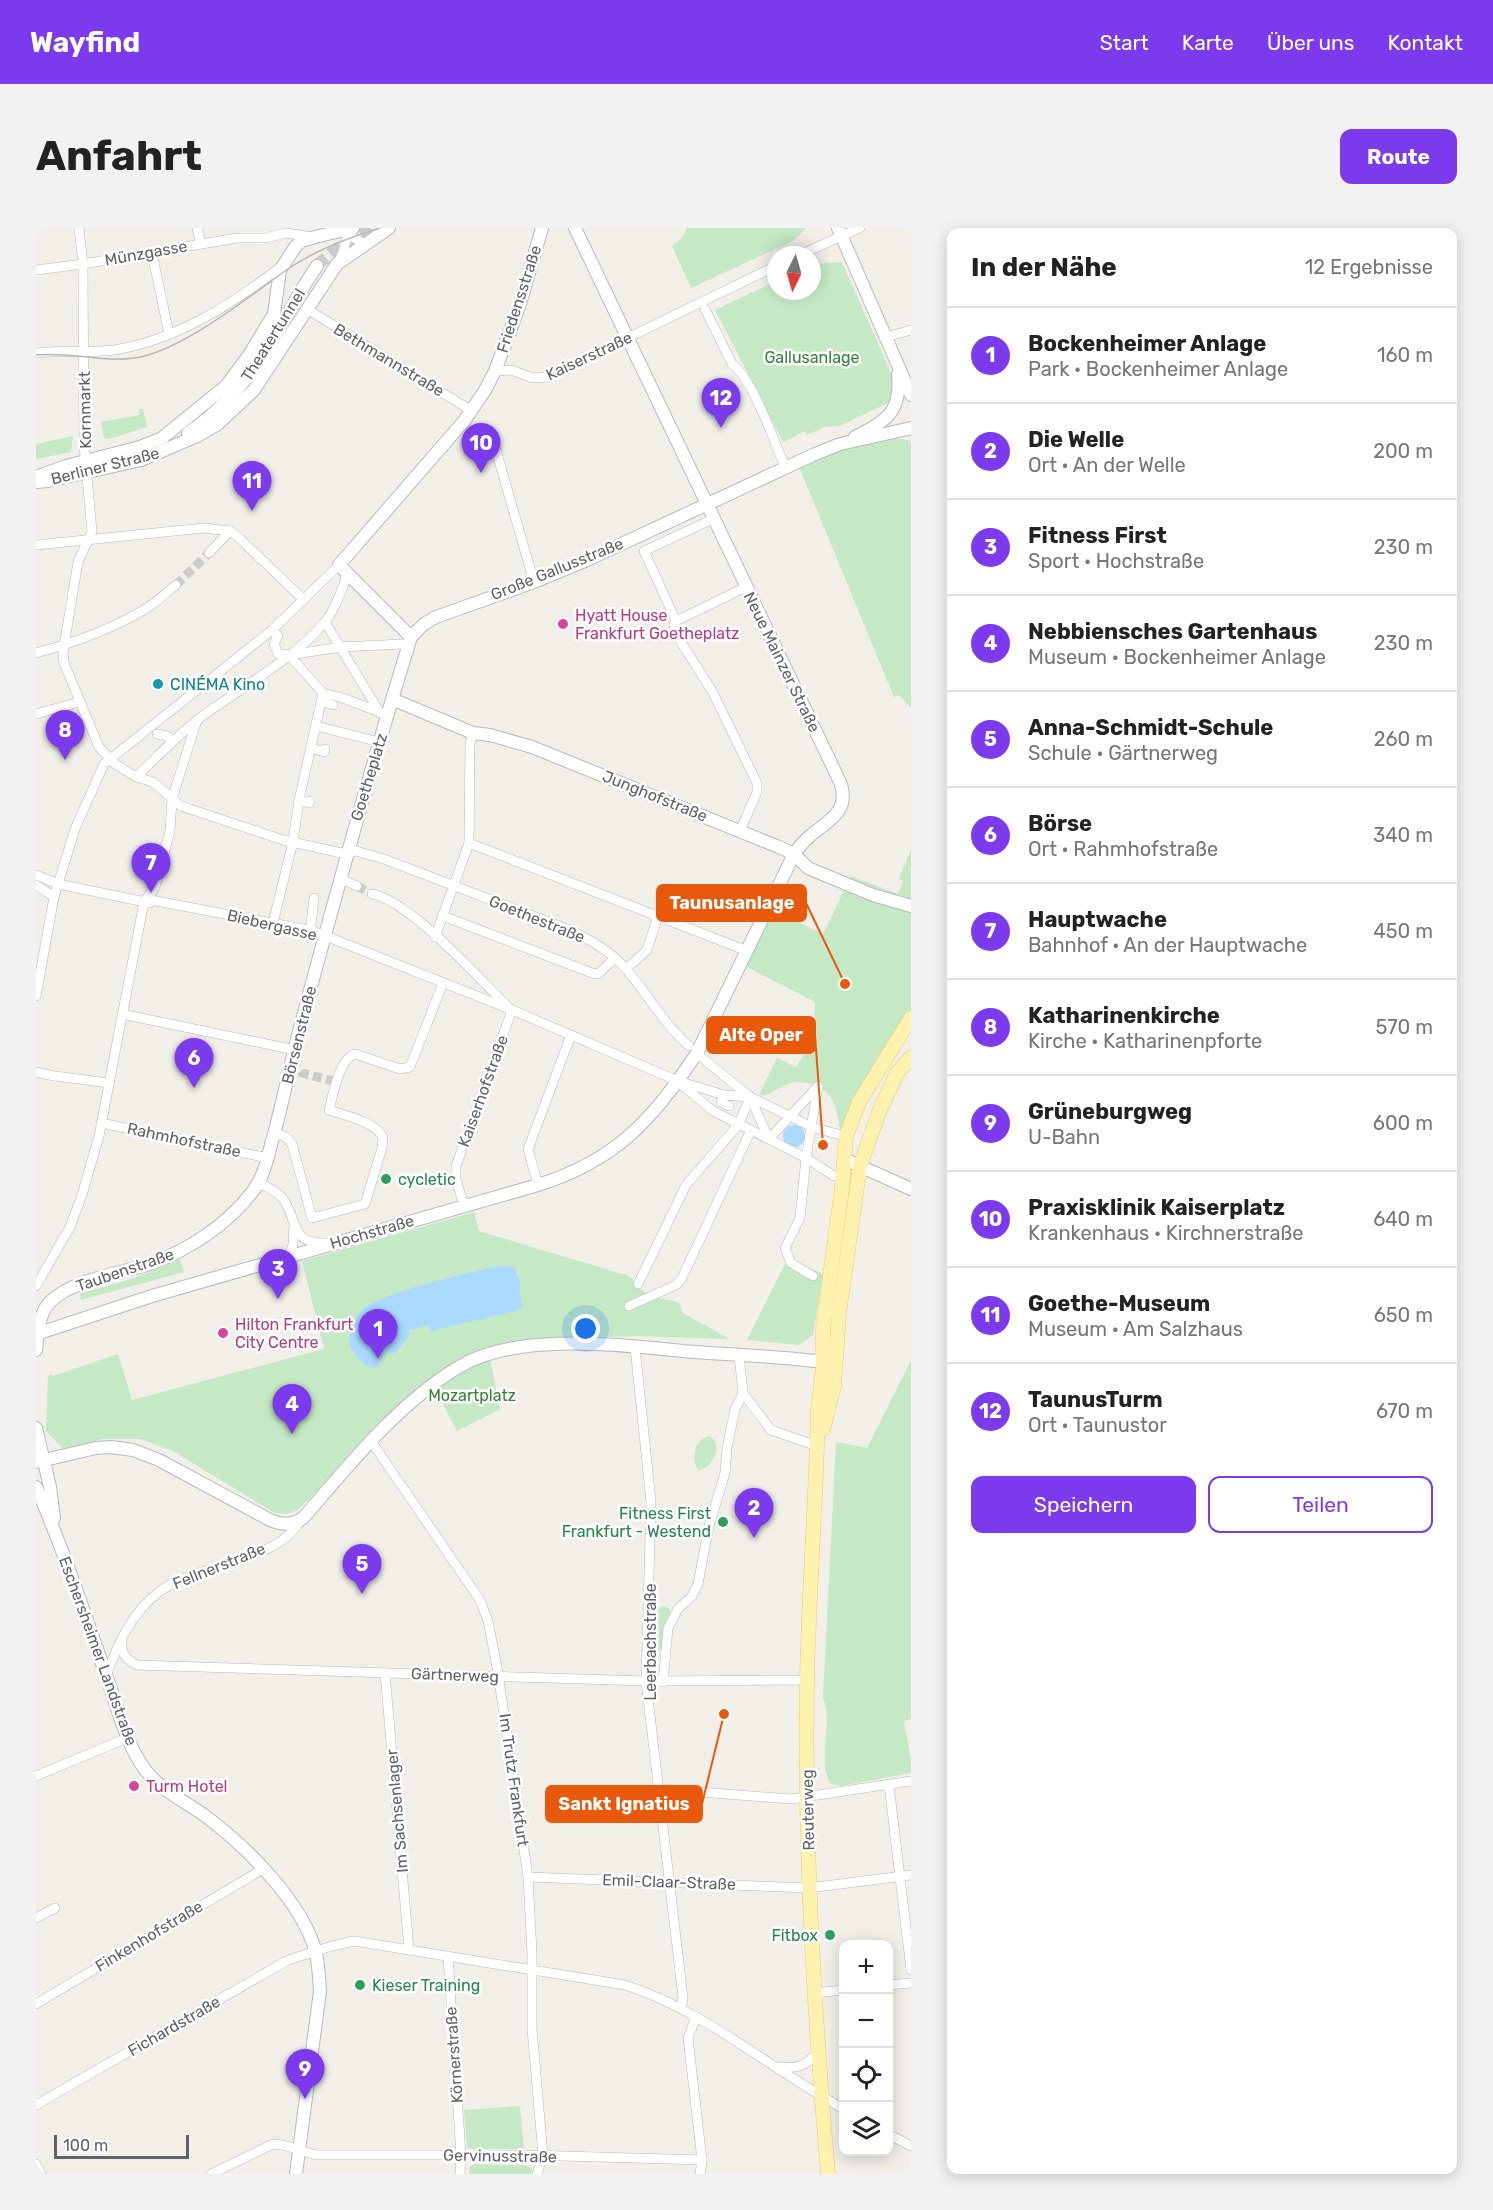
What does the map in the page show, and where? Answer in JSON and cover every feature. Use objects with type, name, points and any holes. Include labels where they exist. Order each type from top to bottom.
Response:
[{"type":"main road","points":[[282,266],[296,246],[302,242],[350,228]]},
{"type":"main road","points":[[337,264],[389,228]]},
{"type":"main road","name":"Friedensstraße","points":[[495,371],[520,304],[542,228]]},
{"type":"main road","points":[[565,228],[581,240]]},
{"type":"main road","name":"Neue Mainzer Straße","points":[[575,228],[842,788],[843,800],[838,812],[809,837],[794,854],[745,950],[697,1053],[678,1081]]},
{"type":"main road","points":[[839,232],[911,395]]},
{"type":"main road","name":"Berliner Straße","points":[[164,444],[218,424],[248,398],[337,264]]},
{"type":"main road","name":"Berliner Straße","points":[[36,482],[87,467],[141,460],[164,444],[226,386],[249,355],[274,314],[278,276],[282,266]]},
{"type":"main road","name":"Theatertunnel","points":[[164,444],[197,427],[226,401],[255,368],[317,266]]},
{"type":"main road","points":[[840,444],[874,426],[892,412],[897,404],[899,388],[896,361]]},
{"type":"main road","points":[[407,640],[343,569],[472,411],[495,371]]},
{"type":"main road","points":[[840,444],[911,428]]},
{"type":"main road","points":[[895,432],[911,437]]},
{"type":"main road","name":"Große Gallusstraße","points":[[407,640],[424,624],[436,617],[534,582],[840,444]]},
{"type":"main road","name":"Berliner Straße","points":[[36,477],[66,466],[87,467]]},
{"type":"main road","name":"Goetheplatz","points":[[347,884],[346,854],[379,742],[384,714],[392,699],[407,640]]},
{"type":"main road","name":"Junghofstraße","points":[[392,699],[472,733],[490,735],[532,747],[794,854],[808,868],[873,895],[911,906]]},
{"type":"main road","name":"Börsenstraße","points":[[268,1158],[324,937],[347,884]]},
{"type":"main road","name":"Reuterweg","points":[[828,2174],[814,1993],[807,1797],[807,1680],[823,1328],[838,1178],[844,1159],[846,1136],[859,1102],[911,1018]]},
{"type":"main road","name":"Reuterweg","points":[[817,1446],[834,1386],[836,1349],[860,1166],[879,1112],[907,1061],[911,1044]]},
{"type":"main road","name":"Hochstraße","points":[[37,1334],[152,1296],[538,1185],[579,1170],[611,1151],[640,1128],[678,1081]]},
{"type":"main road","name":"Taubenstraße","points":[[36,1350],[41,1305],[76,1286],[151,1263],[204,1236],[234,1212],[258,1183],[268,1158]]},
{"type":"main road","points":[[844,1159],[911,1189]]},
{"type":"main road","points":[[40,1461],[96,1448],[111,1447],[133,1450],[159,1460],[281,1524],[300,1521],[371,1441],[411,1403],[458,1367],[492,1352],[520,1346],[605,1344],[822,1360],[836,1349]]},
{"type":"main road","name":"Eschersheimer Landstraße","points":[[36,1428],[40,1461],[50,1487],[55,1531]]},
{"type":"main road","name":"Eschersheimer Landstraße","points":[[36,1487],[55,1531],[127,1738],[147,1772],[164,1789],[231,1836],[263,1869],[299,1916],[312,1939],[320,1991],[297,2165]]},
{"type":"street","name":"Kornmarkt","points":[[79,228],[83,264],[84,446],[92,531],[78,562],[64,645],[64,663],[99,747],[115,764],[136,777],[153,782],[172,799]]},
{"type":"street","points":[[197,228],[201,244]]},
{"type":"street","points":[[350,228],[352,237],[365,244]]},
{"type":"street","name":"Berliner Straße","points":[[337,264],[350,228]]},
{"type":"street","points":[[815,246],[839,232],[860,228]]},
{"type":"street","name":"Münzgasse","points":[[36,270],[237,238],[265,238],[286,233],[315,237]]},
{"type":"street","points":[[153,253],[170,334]]},
{"type":"street","points":[[36,353],[85,353],[116,350],[145,343],[214,313],[282,266]]},
{"type":"street","name":"Kaiserstraße","points":[[495,371],[511,370],[533,378],[547,377],[767,270]]},
{"type":"street","name":"Bethmannstraße","points":[[307,309],[472,411]]},
{"type":"street","points":[[705,309],[732,364],[740,369],[785,467]]},
{"type":"street","points":[[886,337],[911,330]]},
{"type":"street","points":[[491,432],[534,582]]},
{"type":"street","points":[[713,519],[644,551],[676,621],[674,631],[722,711],[758,786],[740,831]]},
{"type":"street","points":[[36,545],[204,528],[230,531],[304,600]]},
{"type":"street","points":[[209,553],[230,531]]},
{"type":"street","points":[[36,996],[54,897],[75,829],[104,764],[272,630],[304,600],[343,569],[345,582],[325,622],[289,655],[197,720],[136,777]]},
{"type":"street","points":[[36,653],[64,645],[134,614],[150,606],[176,585]]},
{"type":"street","points":[[676,621],[746,588]]},
{"type":"street","points":[[325,622],[384,714]]},
{"type":"street","points":[[272,630],[278,636],[274,644],[278,654],[289,655],[407,640]]},
{"type":"street","points":[[289,655],[322,697],[384,714]]},
{"type":"street","points":[[272,926],[288,841],[300,800],[322,697]]},
{"type":"street","points":[[36,714],[79,702]]},
{"type":"street","points":[[36,1286],[70,1227],[86,1185],[101,1123],[145,900],[155,887],[171,831],[172,799],[197,720]]},
{"type":"street","points":[[316,726],[379,742]]},
{"type":"street","points":[[435,936],[455,887],[469,843],[472,733]]},
{"type":"street","points":[[157,734],[167,736],[172,741]]},
{"type":"street","points":[[311,748],[324,752],[325,749]]},
{"type":"street","name":"Goethestraße","points":[[172,799],[181,806],[288,841],[346,854],[356,852],[384,858],[570,930],[615,957],[674,1033],[689,1046]]},
{"type":"street","points":[[300,800],[309,803],[310,801]]},
{"type":"street","points":[[469,843],[745,950]]},
{"type":"street","name":"Biebergasse","points":[[36,875],[58,884],[324,937],[512,1010],[678,1081]]},
{"type":"street","points":[[36,885],[54,897]]},
{"type":"street","points":[[372,894],[383,896],[394,903],[435,936],[512,1010]]},
{"type":"street","points":[[310,933],[315,898]]},
{"type":"street","points":[[443,916],[592,973],[598,974],[615,957]]},
{"type":"street","points":[[626,969],[647,950],[658,916]]},
{"type":"street","points":[[275,1133],[286,1137],[292,1144],[312,1218],[364,1204],[382,1148],[383,1137],[369,1125],[329,1110],[344,1062],[350,1055],[360,1055],[400,1069],[410,1067],[443,983]]},
{"type":"street","name":"Kaiserhofstraße","points":[[464,1206],[455,1170],[512,1010]]},
{"type":"street","points":[[122,1014],[295,1050]]},
{"type":"street","points":[[538,1185],[528,1149],[571,1035]]},
{"type":"street","points":[[700,1056],[750,1097],[812,1127],[841,1135]]},
{"type":"street","points":[[36,1072],[109,1083]]},
{"type":"street","points":[[678,1081],[727,1104]]},
{"type":"street","points":[[678,1081],[716,1113],[806,1158],[838,1178]]},
{"type":"street","points":[[769,1139],[818,1086],[806,1158],[800,1218],[785,1248],[791,1263],[813,1276]]},
{"type":"street","points":[[716,1113],[727,1104],[750,1097]]},
{"type":"street","points":[[638,1284],[686,1185],[739,1124],[750,1097]]},
{"type":"street","points":[[750,1097],[769,1139]]},
{"type":"street","name":"Rahmhofstraße","points":[[101,1123],[268,1158]]},
{"type":"street","points":[[629,1306],[676,1285],[682,1278],[751,1130]]},
{"type":"street","points":[[732,1171],[739,1180]]},
{"type":"street","points":[[258,1183],[284,1200],[294,1226],[301,1236],[310,1241],[336,1243]]},
{"type":"street","points":[[289,1256],[293,1245],[294,1226]]},
{"type":"street","name":"Leerbachstraße","points":[[635,1347],[651,1502],[646,1681],[671,1881],[683,1998],[681,2008]]},
{"type":"street","points":[[739,1355],[743,1393],[771,1430],[817,1446]]},
{"type":"street","points":[[663,1682],[668,1628],[678,1609],[692,1596],[698,1584],[708,1526],[725,1473],[727,1448],[735,1408],[743,1393]]},
{"type":"street","name":"Im Trutz Frankfurt","points":[[371,1441],[480,1600],[488,1621],[499,1677],[528,1877],[532,2029],[543,2156]]},
{"type":"street","name":"Fellnerstraße","points":[[106,1676],[122,1638],[138,1612],[160,1592],[176,1582],[267,1549],[285,1537],[300,1521]]},
{"type":"street","name":"Gärtnerweg","points":[[122,1638],[121,1650],[124,1657],[137,1665],[663,1682],[807,1680]]},
{"type":"street","name":"Im Sachsenlager","points":[[385,1673],[409,1950]]},
{"type":"street","points":[[40,1774],[127,1738]]},
{"type":"street","points":[[660,1789],[791,1799],[911,1781]]},
{"type":"street","points":[[889,1785],[906,1876],[911,1970]]},
{"type":"street","name":"Finkenhofstraße","points":[[36,2004],[263,1869]]},
{"type":"street","name":"Emil-Claar-Straße","points":[[528,1877],[810,1888],[906,1876]]},
{"type":"street","points":[[36,1917],[55,1908]]},
{"type":"street","name":"Fichardstraße","points":[[36,2105],[288,1960],[354,1941],[625,1985],[645,1991],[681,2008],[839,2106]]},
{"type":"street","name":"Körnerstraße","points":[[448,1956],[461,2155],[460,2174]]},
{"type":"street","points":[[893,1985],[911,1983]]},
{"type":"street","points":[[814,1993],[839,1990]]},
{"type":"street","points":[[696,2017],[688,2038],[702,2160],[700,2174]]},
{"type":"street","points":[[776,2067],[799,2067],[810,2062],[818,2051]]},
{"type":"street","points":[[893,2136],[911,2146]]},
{"type":"street","name":"Gervinusstraße","points":[[211,2174],[273,2144],[283,2144],[297,2165],[317,2155],[543,2156],[702,2160]]},
{"type":"street","points":[[537,2174],[543,2156]]},
{"type":"street","points":[[36,2164],[41,2174]]},
{"type":"green space","points":[[687,228],[806,228],[793,241],[782,246],[767,246],[767,253],[691,288],[672,246],[682,238]]},
{"type":"green space","name":"Gallusanlage","points":[[842,262],[897,386],[896,399],[840,426],[825,427],[807,435],[805,431],[783,442],[715,310],[767,285],[767,300],[821,300],[821,263]]},
{"type":"green space","points":[[139,409],[143,409],[147,427],[109,439],[104,438],[101,422],[140,415]]},
{"type":"green space","points":[[881,435],[911,441],[911,708],[899,695],[894,697],[797,462]]},
{"type":"green space","points":[[73,436],[71,452],[36,459],[36,444]]},
{"type":"green space","points":[[911,849],[911,1018],[841,1135],[834,1104],[826,1092],[819,1087],[793,1082],[770,1093],[759,1095],[777,1058],[796,1067],[814,1039],[815,1002],[743,965],[769,908],[823,934],[851,876],[898,894],[903,881],[899,879]]},
{"type":"green space","points":[[474,1212],[479,1231],[629,1276],[647,1294],[679,1303],[683,1313],[730,1339],[635,1336],[546,1339],[457,1363],[369,1438],[299,1509],[287,1514],[275,1513],[173,1451],[140,1439],[103,1439],[63,1449],[46,1431],[48,1376],[118,1354],[132,1400],[324,1349],[302,1261]]},
{"type":"green space","points":[[788,1258],[823,1274],[813,1335],[799,1345],[747,1340]]},
{"type":"green space","points":[[180,1259],[184,1272],[81,1300],[80,1293],[131,1279]]},
{"type":"green space","name":"Mozartplatz","points":[[490,1358],[500,1409],[457,1431],[436,1391],[460,1372]]},
{"type":"green space","points":[[911,1360],[911,1719],[904,1721],[911,1773],[841,1786],[831,1784],[827,1775],[825,1754],[827,1719],[823,1698],[836,1442],[867,1448]]},
{"type":"green space","points":[[710,1436],[716,1446],[714,1457],[707,1466],[698,1471],[695,1450],[700,1441]]},
{"type":"green space","points":[[665,1606],[670,1612],[661,1648],[657,1655],[655,1652],[657,1609]]},
{"type":"green space","points":[[520,2106],[524,2149],[470,2149],[467,2147],[464,2110]]},
{"type":"green space","points":[[474,2164],[526,2165],[532,2169],[531,2174],[469,2174],[470,2167]]},
{"type":"water","points":[[794,1125],[802,1128],[805,1136],[802,1144],[794,1147],[786,1144],[783,1136],[786,1128]]},
{"type":"water","points":[[499,1266],[509,1266],[515,1269],[521,1286],[519,1288],[522,1308],[431,1331],[429,1325],[409,1330],[409,1336],[395,1353],[384,1354],[378,1366],[373,1368],[362,1362],[352,1349],[349,1338],[351,1330],[356,1317],[363,1309],[389,1296],[428,1283]]},
{"type":"tunnel","points":[[317,266],[345,244],[376,228]]},
{"type":"tunnel","points":[[176,585],[209,553]]},
{"type":"tunnel","points":[[357,886],[372,894]]},
{"type":"tunnel","points":[[292,1061],[302,1073],[337,1082]]},
{"type":"tram line","points":[[36,355],[119,359],[145,356],[163,350],[218,319],[307,257],[380,228]]},
{"type":"place","name":"TaunusTurm","points":[[721,428]]},
{"type":"place","name":"Praxisklinik Kaiserplatz","points":[[481,473]]},
{"type":"place","name":"Goethe-Museum","points":[[252,511]]},
{"type":"place","name":"Hyatt House Frankfurt Goetheplatz","points":[[563,624]]},
{"type":"place","name":"CINÉMA Kino","points":[[158,684]]},
{"type":"place","name":"Katharinenkirche","points":[[65,760]]},
{"type":"place","name":"Hauptwache","points":[[151,893]]},
{"type":"place","name":"Taunusanlage","points":[[845,984]]},
{"type":"place","name":"Börse","points":[[194,1088]]},
{"type":"place","name":"Alte Oper","points":[[823,1145]]},
{"type":"place","name":"cycletic","points":[[386,1179]]},
{"type":"place","name":"Fitness First","points":[[278,1299]]},
{"type":"place","name":"Hilton Frankfurt City Centre","points":[[223,1333]]},
{"type":"place","name":"Bockenheimer Anlage","points":[[378,1359]]},
{"type":"place","name":"Nebbiensches Gartenhaus","points":[[292,1434]]},
{"type":"place","name":"Fitness First Frankfurt - Westend","points":[[723,1522]]},
{"type":"place","name":"Die Welle","points":[[754,1538]]},
{"type":"place","name":"Anna-Schmidt-Schule","points":[[362,1594]]},
{"type":"place","name":"Sankt Ignatius","points":[[724,1714]]},
{"type":"place","name":"Turm Hotel","points":[[134,1786]]},
{"type":"place","name":"Fitbox","points":[[830,1935]]},
{"type":"place","name":"Kieser Training","points":[[360,1985]]},
{"type":"place","name":"Grüneburgweg","points":[[305,2099]]}]
